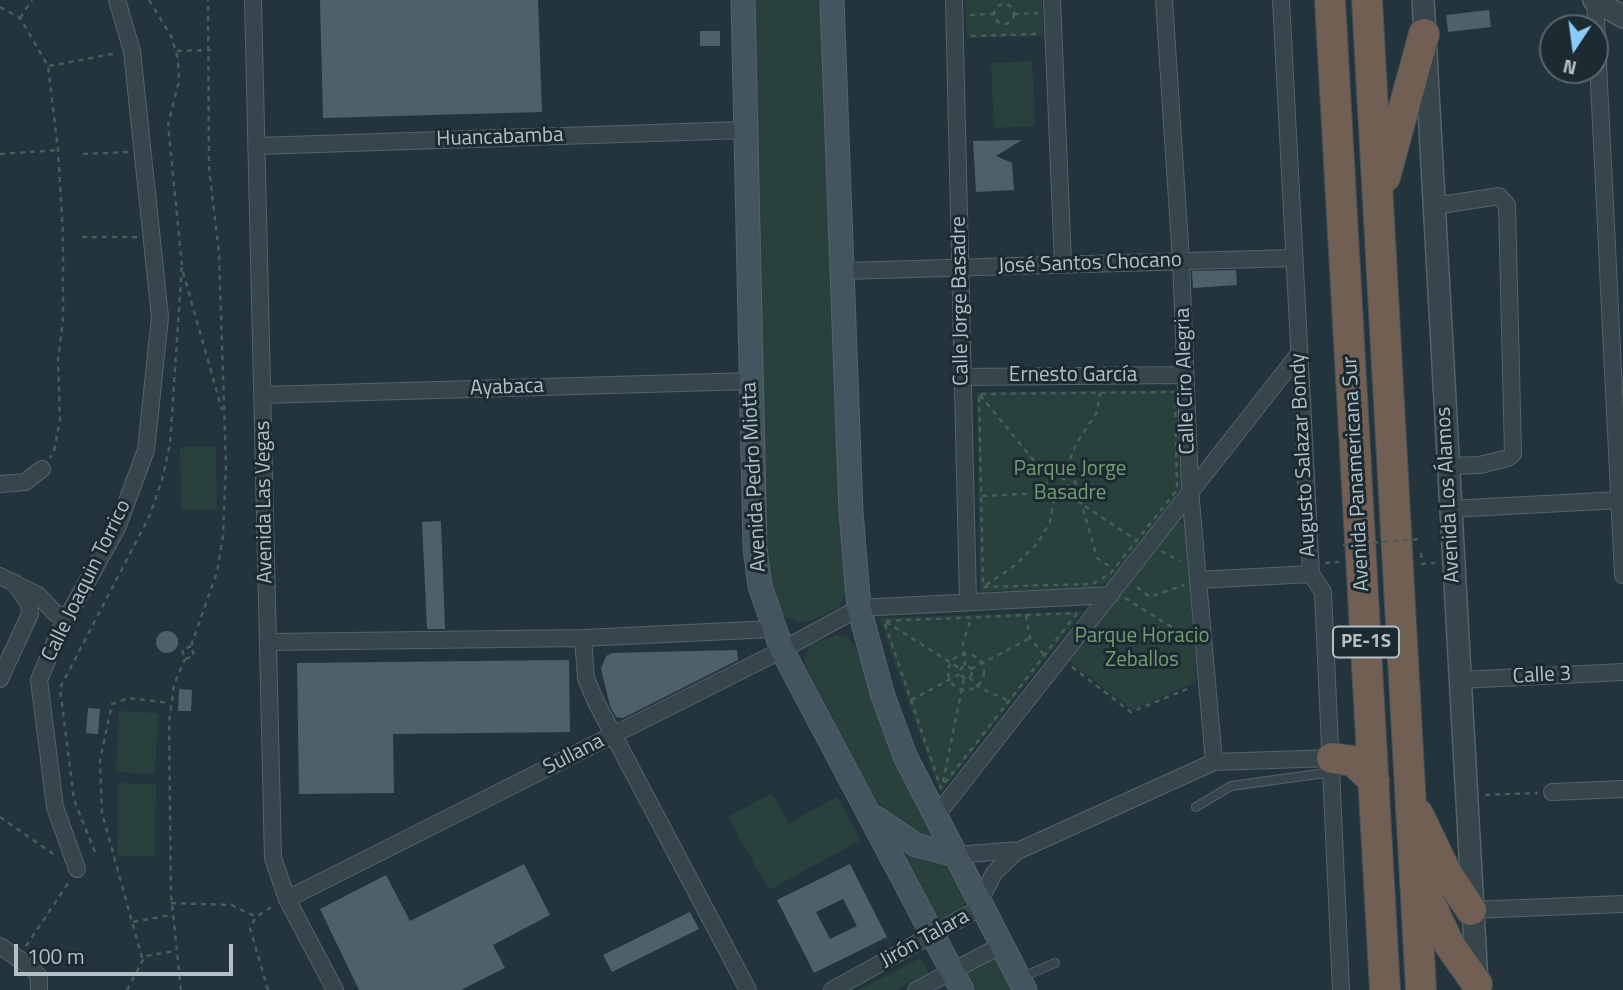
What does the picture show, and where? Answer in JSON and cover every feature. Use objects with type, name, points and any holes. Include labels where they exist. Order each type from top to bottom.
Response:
[{"type":"highway","name":"Avenida Panamericana Sur","points":[[1330,0],[1385,990]]},
{"type":"highway","name":"Avenida Panamericana Sur","points":[[1367,0],[1421,990]]},
{"type":"highway","points":[[1379,201],[1424,34]]},
{"type":"highway","points":[[1332,765],[1358,764],[1374,781]]},
{"type":"highway","points":[[1411,798],[1446,872],[1471,910]]},
{"type":"highway","points":[[1416,873],[1449,944],[1477,987]]},
{"type":"main road","name":"Avenida Pedro Miotta","points":[[743,0],[755,548],[760,586],[772,629],[782,650],[957,981]]},
{"type":"main road","points":[[832,0],[851,512],[859,608],[883,696],[905,756],[1022,984]]},
{"type":"main road","points":[[868,812],[916,845],[955,855]]},
{"type":"street","name":"Calle Joaquin Torrico","points":[[77,869],[55,807],[39,687],[41,674],[66,619],[117,528],[146,450],[160,317],[132,51],[117,0]]},
{"type":"street","name":"Avenida Las Vegas","points":[[253,0],[273,858],[287,899],[335,990]]},
{"type":"street","points":[[1052,0],[1063,264]]},
{"type":"street","name":"Calle Ciro Alegria","points":[[1164,0],[1181,261],[1193,582],[1207,681],[1214,762]]},
{"type":"street","name":"Augusto Salazar Bondy","points":[[1281,0],[1311,569],[1324,592],[1341,990]]},
{"type":"street","name":"Avenida Los Álamos","points":[[1423,0],[1477,987]]},
{"type":"street","points":[[1594,0],[1623,17]]},
{"type":"street","points":[[1594,0],[1623,575]]},
{"type":"street","name":"Calle Jorge Basadre","points":[[961,4],[962,377],[970,610]]},
{"type":"street","name":"Huancabamba","points":[[257,146],[744,130]]},
{"type":"street","points":[[1434,206],[1499,196],[1507,205],[1513,454],[1508,458],[1480,465],[1447,466]]},
{"type":"street","name":"José Santos Chocano","points":[[844,271],[1293,258]]},
{"type":"street","points":[[936,816],[1053,657],[1111,595],[1190,489],[1298,355]]},
{"type":"street","name":"Ernesto García","points":[[962,377],[1185,375]]},
{"type":"street","name":"Ayabaca","points":[[262,395],[751,381]]},
{"type":"street","points":[[0,484],[25,482],[42,469]]},
{"type":"street","points":[[1450,509],[1620,499]]},
{"type":"street","points":[[1193,582],[1311,569]]},
{"type":"street","points":[[7,579],[38,595],[55,613],[66,619]]},
{"type":"street","points":[[0,679],[30,614],[27,601],[7,579]]},
{"type":"street","points":[[859,608],[970,610],[1111,595]]},
{"type":"street","name":"Sullana","points":[[287,899],[613,736],[859,608]]},
{"type":"street","points":[[268,642],[583,638],[772,629]]},
{"type":"street","points":[[583,638],[586,678],[613,736],[748,990]]},
{"type":"street","name":"Calle 3","points":[[1460,680],[1623,672]]},
{"type":"street","points":[[982,907],[983,895],[994,873],[1020,850],[1214,762],[1332,765]]},
{"type":"street","points":[[1552,792],[1623,789]]},
{"type":"street","points":[[955,855],[1020,850]]},
{"type":"street","points":[[1471,910],[1623,904]]},
{"type":"street","name":"Jirón Talara","points":[[832,990],[934,936],[982,907]]},
{"type":"street","name":"Jirón Talara","points":[[916,990],[957,981],[1002,944]]},
{"type":"street","points":[[0,946],[39,977],[39,990]]},
{"type":"lane","points":[[1196,807],[1231,786],[1332,765]]},
{"type":"lane","points":[[1022,984],[1055,963]]},
{"type":"path","points":[[20,18],[32,0]]},
{"type":"path","points":[[149,0],[177,51],[179,81],[168,125],[184,284],[224,416]]},
{"type":"path","points":[[185,659],[194,656],[191,646],[210,597],[220,554],[226,465],[219,253],[209,167],[211,50],[208,0]]},
{"type":"path","points":[[1003,2],[1014,14],[1011,21],[1005,23],[996,20],[994,14],[1003,2]]},
{"type":"path","points":[[961,4],[968,15],[969,36],[1040,34]]},
{"type":"path","points":[[0,7],[20,18],[48,66],[58,150],[63,234],[63,319],[58,360],[60,420],[54,451],[42,469]]},
{"type":"path","points":[[1014,14],[1040,13]]},
{"type":"path","points":[[968,15],[994,14]]},
{"type":"path","points":[[1005,23],[1005,35]]},
{"type":"path","points":[[177,51],[211,50]]},
{"type":"path","points":[[48,66],[132,51]]},
{"type":"path","points":[[0,154],[58,150]]},
{"type":"path","points":[[83,154],[143,151]]},
{"type":"path","points":[[82,237],[152,237]]},
{"type":"path","points":[[95,852],[74,800],[60,688],[149,517],[162,480],[170,444],[182,264]]},
{"type":"path","points":[[962,377],[1049,479]]},
{"type":"path","points":[[979,394],[1175,392],[1177,490],[1136,540],[1123,576],[1121,596],[1190,638],[1189,625]]},
{"type":"path","points":[[1063,478],[1069,461],[1097,412],[1100,393]]},
{"type":"path","points":[[979,394],[983,587]]},
{"type":"path","points":[[1069,461],[1097,558],[1150,597],[1193,582],[1187,565],[1158,549]]},
{"type":"path","points":[[982,496],[1045,493],[1054,501],[1062,500],[1068,495],[1069,483],[1063,478],[1049,479]]},
{"type":"path","points":[[1045,493],[1049,479]]},
{"type":"path","points":[[1068,495],[1136,540]]},
{"type":"path","points":[[936,816],[962,690],[962,654],[970,610],[983,587],[1014,566],[1038,543],[1050,522],[1054,501]]},
{"type":"path","points":[[1343,545],[1420,540]]},
{"type":"path","points":[[1311,569],[1344,562]]},
{"type":"path","points":[[983,587],[1092,584],[1123,576]]},
{"type":"path","points":[[884,621],[970,610],[1026,615],[1077,613],[1053,657],[1017,703],[942,788]]},
{"type":"path","points":[[1026,615],[1030,638],[1131,712],[1207,681]]},
{"type":"path","points":[[884,621],[950,662],[971,669]]},
{"type":"path","points":[[884,621],[942,788]]},
{"type":"path","points":[[911,700],[949,680],[964,676],[981,663],[1030,638]]},
{"type":"path","points":[[181,990],[171,903],[170,703],[185,659],[182,650],[191,646]]},
{"type":"path","points":[[950,662],[962,654],[976,657],[981,663],[984,674],[978,686],[962,690]]},
{"type":"path","points":[[949,680],[950,662]]},
{"type":"path","points":[[964,676],[978,686],[1017,703]]},
{"type":"path","points":[[949,680],[962,690]]},
{"type":"path","points":[[142,958],[102,813],[99,777],[102,742],[109,709],[117,701],[129,698],[170,703]]},
{"type":"path","points":[[1465,796],[1552,792]]},
{"type":"path","points":[[0,817],[77,869],[18,958]]},
{"type":"path","points":[[268,990],[250,934],[256,917],[287,899]]},
{"type":"path","points":[[171,903],[232,905],[256,917]]},
{"type":"path","points":[[133,922],[172,915]]},
{"type":"path","points":[[127,990],[142,958],[149,954],[175,951]]},
{"type":"green space","points":[[754,0],[828,0],[849,582],[840,607],[812,620],[798,622],[782,615],[775,607],[763,509]]},
{"type":"green space","points":[[965,0],[1042,0],[1043,36],[967,38]]},
{"type":"green space","points":[[1032,61],[1035,126],[994,128],[991,63]]},
{"type":"green space","name":"Parque Jorge Basadre","points":[[1178,390],[1180,491],[1108,582],[1094,587],[980,592],[977,392]]},
{"type":"green space","points":[[216,446],[217,509],[181,510],[180,447]]},
{"type":"green space","name":"Parque Horacio Zeballos","points":[[1177,520],[1187,526],[1196,682],[1132,710],[1067,660]]},
{"type":"green space","points":[[1083,611],[940,793],[879,618]]},
{"type":"green space","points":[[838,635],[847,637],[857,648],[892,741],[937,838],[926,838],[889,816],[874,798],[805,665],[804,656],[811,644]]},
{"type":"green space","points":[[119,711],[158,713],[155,774],[116,772]]},
{"type":"green space","points":[[118,783],[156,784],[155,856],[117,856]]},
{"type":"green space","points":[[772,793],[789,823],[837,797],[861,840],[769,890],[728,817]]},
{"type":"green space","points":[[896,846],[951,863],[967,898],[961,912],[950,919],[936,918]]},
{"type":"green space","points":[[998,954],[1016,990],[972,990],[962,972]]},
{"type":"green space","points":[[921,958],[928,973],[895,990],[858,990]]},
{"type":"building","points":[[320,0],[538,0],[542,112],[323,118]]},
{"type":"building","points":[[1489,10],[1491,27],[1448,32],[1446,15]]},
{"type":"building","points":[[700,31],[720,31],[720,46],[700,46]]},
{"type":"building","points":[[1022,140],[996,156],[1012,163],[1014,190],[976,192],[973,141]]},
{"type":"building","points":[[1236,270],[1237,285],[1193,288],[1192,271]]},
{"type":"building","points":[[441,521],[445,629],[427,629],[422,522]]},
{"type":"building","points":[[167,631],[175,634],[178,642],[175,650],[167,653],[159,650],[156,642],[159,634]]},
{"type":"building","points":[[737,650],[738,660],[623,718],[616,717],[610,706],[601,669],[606,656],[612,653]]},
{"type":"building","points":[[569,660],[570,732],[393,734],[394,793],[299,794],[297,663]]},
{"type":"building","points":[[179,689],[192,690],[191,711],[178,711]]},
{"type":"building","points":[[88,708],[100,709],[98,734],[86,733]]},
{"type":"building","points":[[524,864],[550,915],[493,945],[505,968],[461,990],[359,990],[320,909],[386,875],[410,921]]},
{"type":"building","points":[[850,864],[887,937],[814,973],[777,900]],"holes":[[[843,899],[857,926],[830,939],[816,912]]]},
{"type":"building","points":[[690,912],[699,929],[612,972],[603,955]]}]
